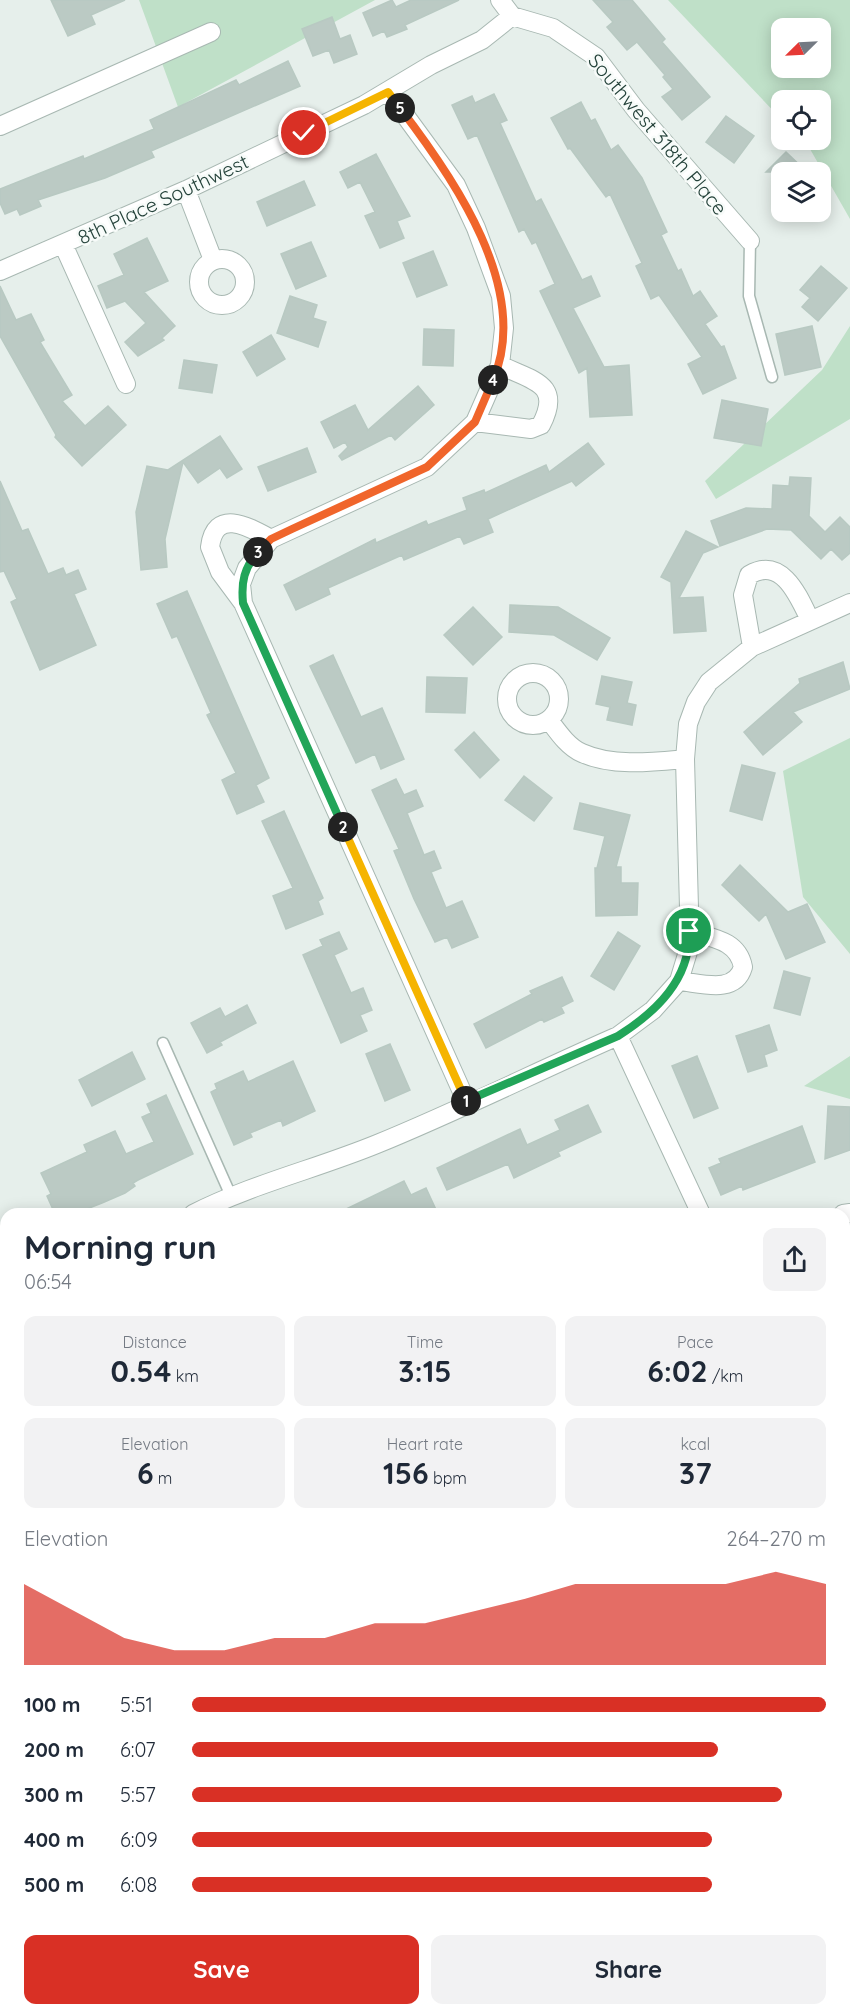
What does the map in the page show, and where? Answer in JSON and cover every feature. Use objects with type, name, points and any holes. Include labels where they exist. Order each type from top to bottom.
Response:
[{"type":"street","points":[[500,0],[512,16]]},
{"type":"street","name":"8th Place Southwest","points":[[0,271],[186,190],[388,92],[431,65],[482,40],[512,16]]},
{"type":"street","name":"Southwest 318th Place","points":[[512,16],[552,28],[596,57],[636,110],[750,241]]},
{"type":"street","points":[[0,126],[211,32]]},
{"type":"street","points":[[243,603],[241,584],[247,568],[271,539],[427,467],[475,422],[500,365],[504,328],[501,296],[480,237],[456,185],[388,92]]},
{"type":"street","points":[[186,190],[213,260]]},
{"type":"street","points":[[63,244],[126,384]]},
{"type":"street","points":[[475,422],[531,429],[541,425],[550,409],[550,395],[543,386],[500,365]]},
{"type":"street","points":[[271,539],[246,525],[234,522],[222,524],[211,538],[210,547],[216,563],[243,603],[467,1103]]},
{"type":"street","points":[[752,647],[742,595],[749,575],[757,570],[778,572],[795,588],[810,620]]},
{"type":"street","points":[[206,1208],[231,1196],[320,1167],[467,1103],[618,1036],[653,1010],[679,981],[690,945],[685,759],[688,724],[696,702],[709,682],[752,647],[850,603]]},
{"type":"street","points":[[549,720],[564,740],[581,753],[613,760],[648,762],[685,759]]},
{"type":"street","points":[[679,981],[726,985],[737,980],[743,967],[738,951],[729,943],[689,931]]},
{"type":"street","points":[[618,1036],[698,1208]]},
{"type":"lane","points":[[750,241],[749,296],[772,377]]},
{"type":"lane","points":[[163,1043],[231,1196]]},
{"type":"green space","points":[[139,0],[375,0],[178,107]]},
{"type":"green space","points":[[668,0],[850,0],[850,219],[831,186],[831,162],[817,162],[811,150],[831,150],[831,90],[771,90],[771,108]]},
{"type":"green space","points":[[850,326],[850,419],[716,499],[705,481],[822,370]]},
{"type":"green space","points":[[850,738],[850,954],[803,897],[783,771]]},
{"type":"green space","points":[[850,1056],[850,1099],[804,1086]]},
{"type":"building","points":[[51,0],[125,0],[91,15],[95,24],[68,36]]},
{"type":"building","points":[[392,0],[396,7],[411,0],[459,0],[405,25],[407,29],[387,37],[384,31],[373,36],[363,13]]},
{"type":"building","points":[[593,0],[632,0],[665,39],[662,42],[710,97],[682,120],[662,97],[673,89],[663,77],[665,75],[637,42],[627,50],[607,27],[613,22]]},
{"type":"building","points":[[332,17],[340,39],[350,35],[357,54],[334,63],[329,50],[313,56],[302,29]]},
{"type":"building","points":[[288,61],[300,86],[151,151],[154,157],[105,178],[38,200],[41,206],[20,215],[17,209],[5,214],[0,203],[0,189],[83,156],[84,159],[154,129],[150,120],[236,80],[239,85]]},
{"type":"building","points":[[494,94],[507,120],[500,123],[536,202],[541,199],[582,280],[591,276],[600,296],[573,308],[604,367],[629,365],[632,415],[590,417],[587,368],[579,373],[540,291],[555,284],[536,242],[532,244],[524,229],[519,232],[477,135],[468,139],[452,105],[472,96],[475,103]]},
{"type":"building","points":[[581,102],[591,121],[595,119],[611,150],[618,145],[642,178],[667,232],[661,235],[678,271],[681,269],[693,296],[700,291],[717,316],[705,324],[721,347],[724,346],[736,378],[703,394],[688,364],[702,357],[659,295],[651,299],[636,266],[642,263],[610,194],[606,197],[570,148],[568,149],[551,118]]},
{"type":"building","points":[[726,116],[754,136],[734,163],[706,142]]},
{"type":"building","points":[[786,152],[796,162],[776,162]]},
{"type":"building","points":[[376,154],[410,216],[397,221],[404,238],[380,248],[365,216],[375,212],[360,182],[348,188],[340,172]]},
{"type":"building","points":[[304,181],[315,205],[267,226],[257,202]]},
{"type":"building","points":[[147,238],[168,281],[144,292],[175,326],[162,338],[164,340],[138,356],[125,342],[146,323],[125,301],[107,308],[98,286],[124,275],[114,254]]},
{"type":"building","points":[[311,242],[326,276],[296,289],[281,254]]},
{"type":"building","points":[[433,251],[447,285],[417,297],[403,263]]},
{"type":"building","points":[[821,266],[847,288],[818,321],[802,307],[810,298],[800,290]]},
{"type":"building","points":[[0,286],[16,320],[31,314],[44,340],[40,342],[72,395],[62,401],[85,426],[108,406],[126,425],[82,466],[55,437],[56,435],[0,336]]},
{"type":"building","points":[[290,296],[317,305],[313,318],[326,322],[318,347],[277,333]]},
{"type":"building","points":[[812,326],[821,367],[785,375],[776,334]]},
{"type":"building","points":[[424,329],[454,330],[453,366],[423,365]]},
{"type":"building","points":[[271,335],[285,359],[257,376],[243,352]]},
{"type":"building","points":[[184,360],[217,365],[212,393],[179,388]]},
{"type":"building","points":[[418,386],[434,405],[395,440],[391,435],[342,460],[339,456],[348,447],[345,442],[334,448],[321,422],[355,405],[368,430]]},
{"type":"building","points":[[722,400],[768,409],[761,446],[714,438]]},
{"type":"building","points":[[220,436],[242,469],[227,478],[220,468],[198,483],[183,462],[165,539],[167,567],[141,570],[136,512],[147,466],[168,470]]},
{"type":"building","points":[[588,443],[604,464],[576,486],[572,481],[488,519],[493,532],[464,544],[460,536],[404,560],[402,555],[328,588],[330,594],[296,610],[284,585],[375,539],[376,543],[426,521],[428,525],[467,510],[463,498],[484,490],[485,493],[546,465],[549,472]]},
{"type":"building","points":[[307,448],[316,472],[268,491],[258,467]]},
{"type":"building","points":[[790,477],[811,478],[809,516],[825,532],[840,517],[850,527],[850,553],[842,560],[831,549],[821,559],[791,530],[767,529],[720,546],[711,521],[746,508],[772,509],[773,485],[789,486]]},
{"type":"building","points":[[0,481],[22,531],[28,529],[48,574],[63,568],[66,575],[78,570],[86,589],[74,594],[96,645],[40,670],[11,602],[17,599],[4,571],[0,572]]},
{"type":"building","points":[[686,531],[718,547],[703,553],[679,598],[703,597],[706,631],[674,633],[671,582],[661,577]]},
{"type":"building","points":[[187,591],[269,778],[256,785],[264,802],[237,814],[222,780],[236,773],[207,715],[211,713],[177,636],[172,638],[157,604]]},
{"type":"building","points":[[510,605],[558,607],[610,638],[597,660],[554,635],[509,632]]},
{"type":"building","points":[[473,607],[502,637],[473,665],[444,635]]},
{"type":"building","points":[[333,655],[361,717],[382,708],[404,759],[381,769],[375,754],[356,763],[310,666]]},
{"type":"building","points":[[843,662],[850,689],[793,712],[802,722],[763,755],[744,732],[800,683],[799,679]]},
{"type":"building","points":[[602,676],[632,682],[627,703],[636,705],[632,725],[607,720],[610,707],[596,704]]},
{"type":"building","points":[[427,677],[467,678],[465,713],[426,712]]},
{"type":"building","points":[[474,732],[499,760],[480,778],[455,750]]},
{"type":"building","points":[[742,765],[775,773],[762,820],[730,811]]},
{"type":"building","points":[[524,776],[552,798],[534,821],[505,800]]},
{"type":"building","points":[[396,779],[404,795],[416,790],[423,806],[407,813],[424,855],[434,851],[441,868],[431,872],[446,908],[462,901],[478,937],[452,948],[447,937],[435,942],[394,851],[399,849],[372,790]]},
{"type":"building","points":[[580,803],[630,815],[616,867],[621,867],[621,883],[638,883],[637,915],[596,916],[595,868],[597,868],[605,836],[574,829]]},
{"type":"building","points":[[284,811],[323,898],[318,901],[323,914],[286,929],[273,896],[293,888],[262,821]]},
{"type":"building","points":[[740,865],[788,912],[807,904],[825,942],[786,959],[766,914],[759,921],[722,885]]},
{"type":"building","points":[[339,932],[347,949],[334,955],[351,993],[363,988],[372,1010],[360,1015],[367,1031],[341,1043],[303,955],[323,946],[320,940]]},
{"type":"building","points":[[618,932],[640,946],[614,990],[591,976]]},
{"type":"building","points":[[784,971],[810,978],[800,1015],[774,1008]]},
{"type":"building","points":[[562,977],[573,1001],[561,1007],[564,1013],[544,1022],[542,1019],[486,1048],[474,1024],[532,994],[530,991]]},
{"type":"building","points":[[247,1005],[256,1023],[220,1042],[222,1045],[207,1053],[191,1023],[220,1008],[225,1017]]},
{"type":"building","points":[[769,1025],[777,1050],[764,1055],[767,1066],[748,1072],[736,1036]]},
{"type":"building","points":[[390,1044],[410,1090],[385,1101],[366,1054]]},
{"type":"building","points":[[132,1052],[145,1079],[92,1106],[79,1080]]},
{"type":"building","points":[[697,1056],[718,1108],[694,1118],[672,1066]]},
{"type":"building","points":[[293,1061],[315,1111],[283,1126],[281,1120],[250,1133],[252,1137],[234,1145],[211,1092],[217,1089],[215,1084],[243,1071],[248,1082]]},
{"type":"building","points":[[166,1095],[193,1154],[138,1180],[133,1183],[135,1186],[125,1193],[89,1208],[52,1208],[47,1196],[51,1194],[41,1173],[87,1152],[84,1145],[115,1131],[126,1154],[154,1142],[142,1117],[151,1113],[147,1104]]},
{"type":"building","points":[[588,1105],[601,1132],[558,1152],[560,1156],[514,1178],[508,1164],[447,1190],[437,1168],[520,1129],[527,1145],[560,1130],[555,1120]]},
{"type":"building","points":[[828,1106],[850,1107],[850,1150],[825,1159]]},
{"type":"building","points":[[802,1126],[815,1162],[743,1190],[742,1186],[721,1195],[709,1168],[721,1163],[719,1159]]},
{"type":"building","points":[[404,1181],[411,1195],[426,1188],[435,1208],[348,1208]]},
{"type":"route","points":[[304,133],[388,92],[456,185],[476,228],[501,296],[504,328],[500,365],[475,422],[445,453],[427,467],[271,539],[256,554],[241,584],[243,603],[467,1103],[618,1036],[637,1024],[679,981],[690,945],[689,931]]}]
